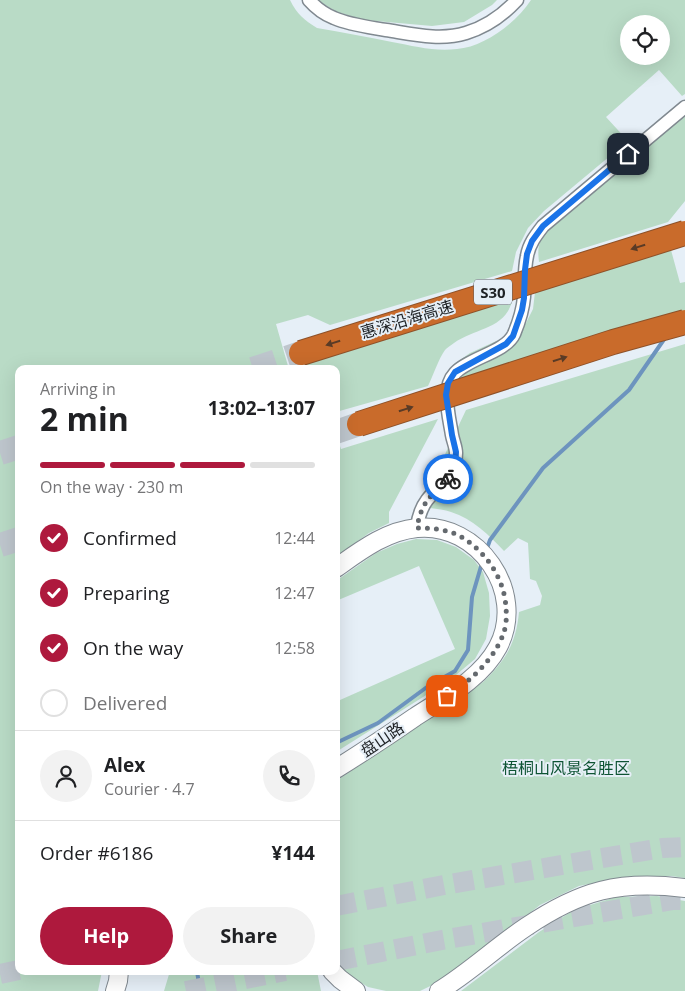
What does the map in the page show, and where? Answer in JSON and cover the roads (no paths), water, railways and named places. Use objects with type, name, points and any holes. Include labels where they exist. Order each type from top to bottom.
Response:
[{"type":"highway","name":"惠深沿海高速","points":[[302,352],[685,233]]},
{"type":"highway","points":[[359,424],[613,342],[685,322]]},
{"type":"main road","name":"盘山路","points":[[340,565],[378,540],[417,528],[438,529],[457,535],[474,546],[490,563],[497,573],[502,587],[507,617],[504,633],[497,648],[486,664],[463,685],[340,766]]},
{"type":"main road","points":[[440,991],[525,927],[577,898],[619,886],[642,885],[685,888]]},
{"type":"main road","points":[[114,991],[119,975]]},
{"type":"main road","points":[[336,975],[356,991]]},
{"type":"street","points":[[309,0],[317,9],[333,18],[356,25],[426,37],[446,37],[465,34],[482,27],[497,18],[517,0]]},
{"type":"street","points":[[417,528],[419,516],[426,500],[448,479],[455,466],[456,452],[446,395],[448,383],[455,372],[506,344],[513,336],[522,310],[527,254],[532,241],[543,226],[685,107]]},
{"type":"waterway","points":[[486,551],[490,540],[543,468],[629,390],[665,338]]},
{"type":"waterway","points":[[340,741],[378,723],[427,687],[455,671],[468,650],[472,597],[482,563]]},
{"type":"waterway","points":[[198,975],[200,991]]},
{"type":"tunnel","points":[[265,365],[301,353]]},
{"type":"tunnel","points":[[340,431],[359,424]]},
{"type":"tunnel","points":[[0,453],[15,448]]},
{"type":"tunnel","points":[[0,545],[15,540]]},
{"type":"tunnel","points":[[340,905],[444,885],[662,848],[685,847]]},
{"type":"tunnel","points":[[340,960],[442,940],[673,900],[685,900]]},
{"type":"tunnel","points":[[0,974],[15,971]]},
{"type":"tunnel","points":[[186,991],[265,975]]},
{"type":"park label","name":"梧桐山风景名胜区","points":[[566,768]]}]
